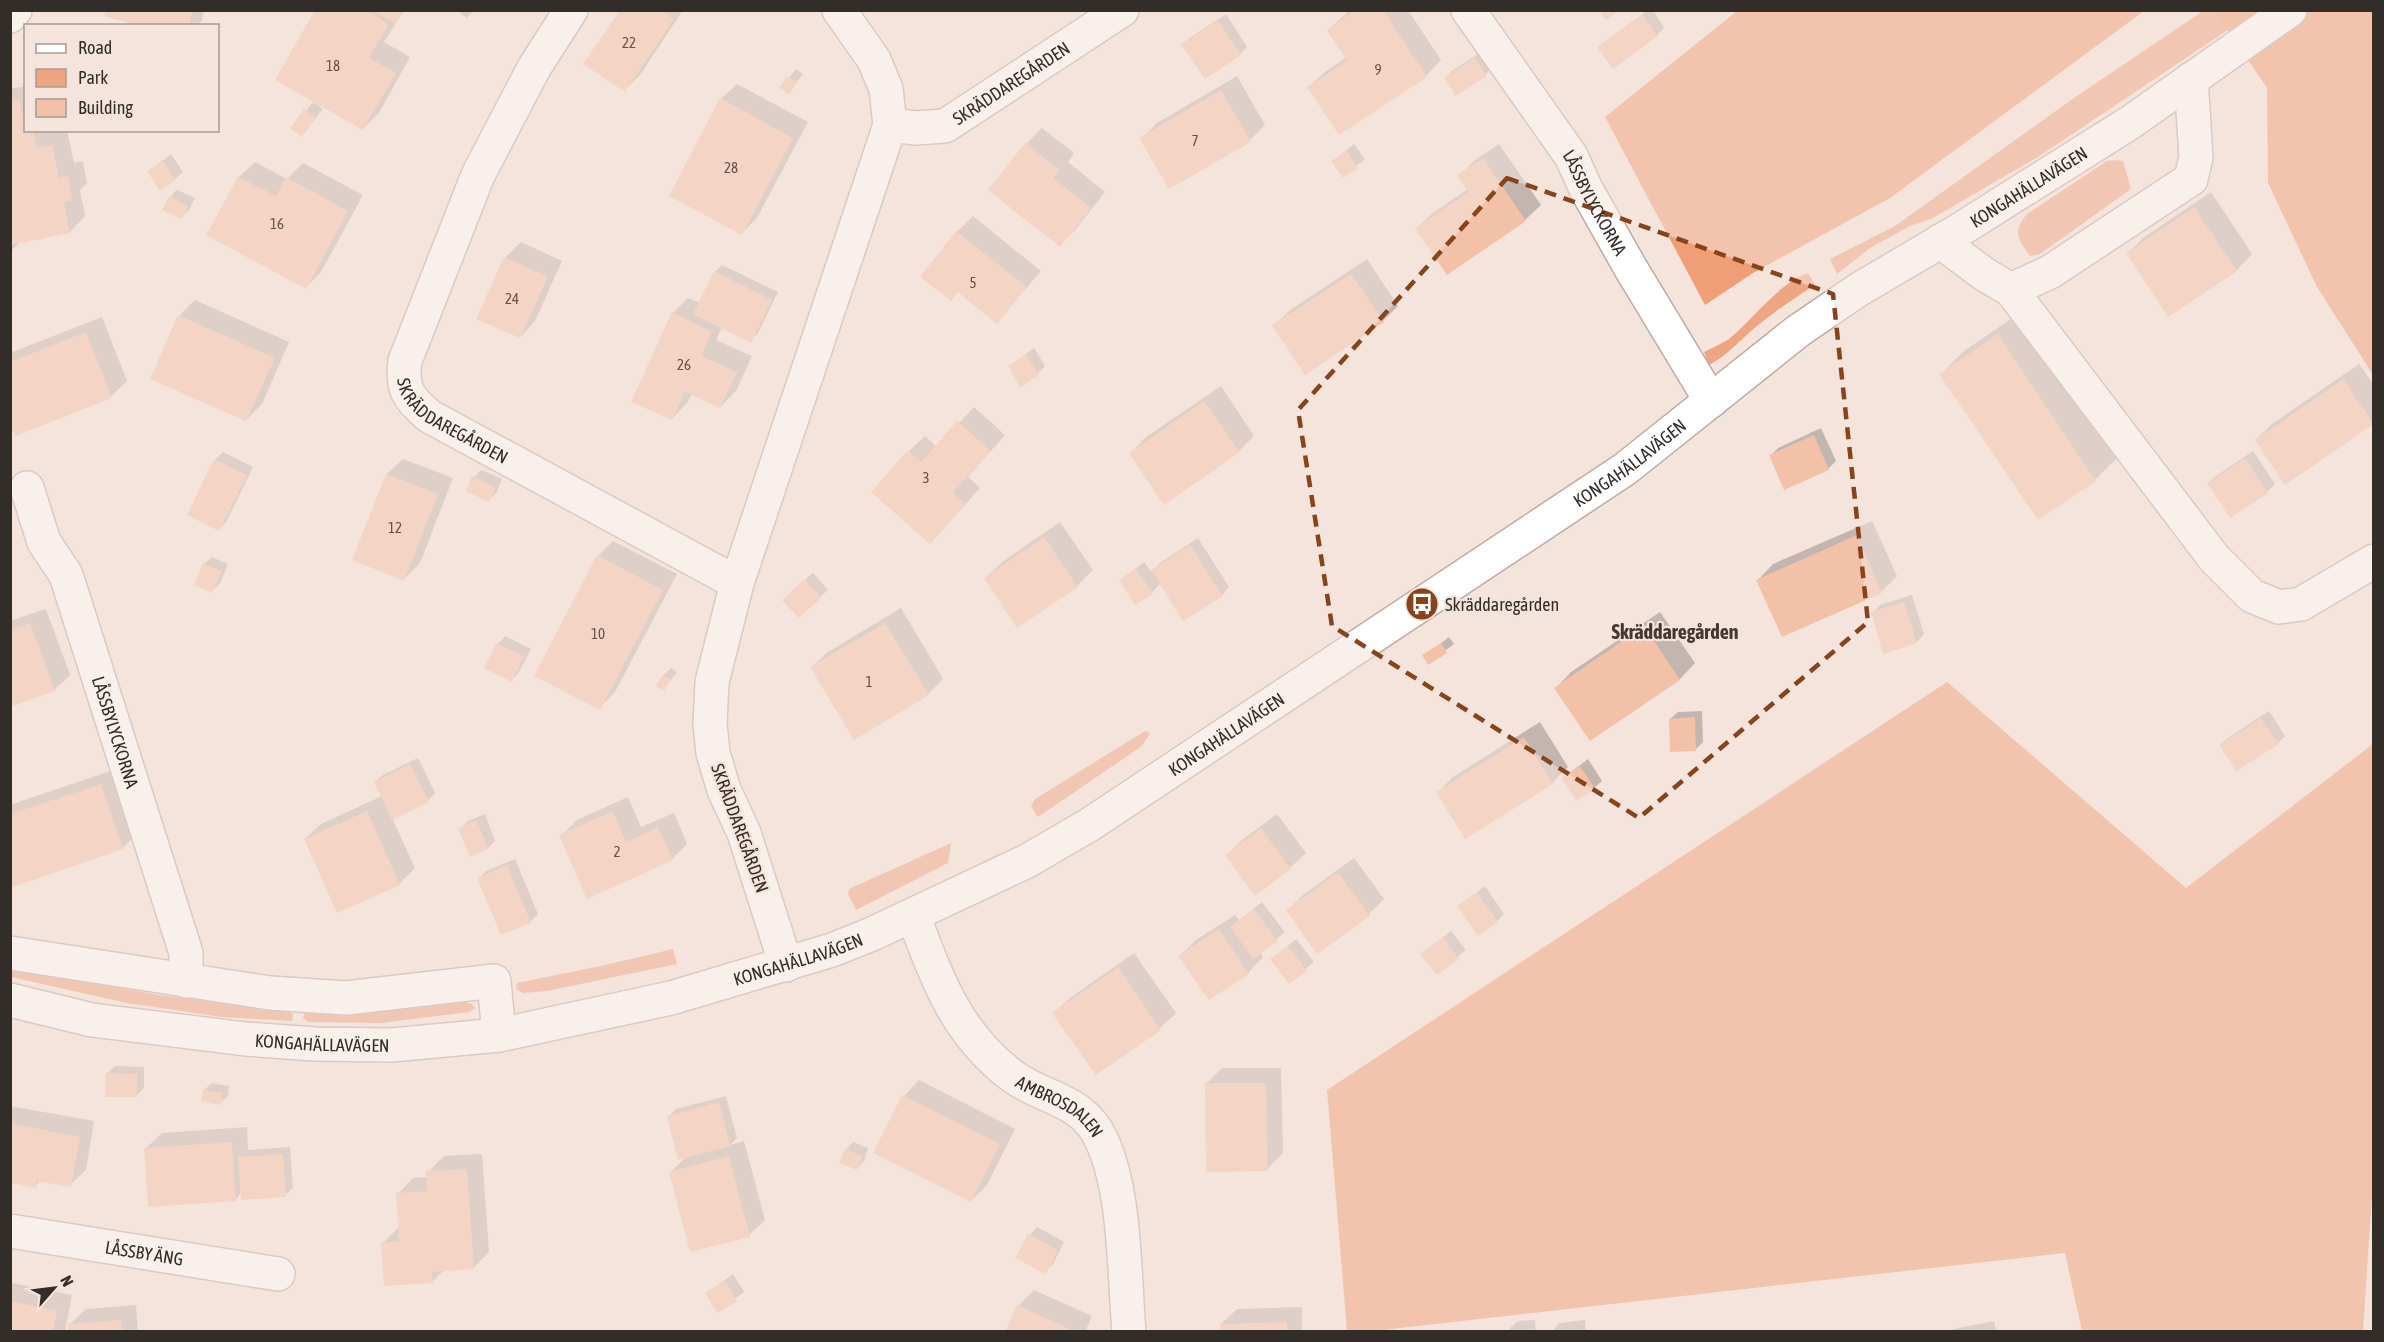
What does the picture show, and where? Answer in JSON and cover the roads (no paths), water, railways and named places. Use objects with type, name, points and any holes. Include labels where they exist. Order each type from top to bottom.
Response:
[{"type":"street","points":[[10,16],[15,10]]},
{"type":"street","name":"SKRÄDDAREGÅRDEN","points":[[571,10],[534,68],[478,175],[405,361],[403,376],[406,390],[413,402],[429,416],[736,583]]},
{"type":"street","name":"SKRÄDDAREGÅRDEN","points":[[786,965],[744,833],[724,790],[712,753],[710,723],[712,682],[736,583],[890,125],[886,89],[874,60],[839,10]]},
{"type":"street","name":"SKRÄDDAREGÅRDEN","points":[[890,125],[916,128],[945,126],[1122,10]]},
{"type":"street","name":"LÅSSBYLYCKORNA","points":[[1468,10],[1571,156],[1586,189],[1630,267],[1711,401]]},
{"type":"street","name":"KONGAHÄLLAVÄGEN","points":[[10,1000],[92,1020],[245,1039],[315,1044],[392,1045],[499,1035],[671,998],[786,965],[832,950],[913,915],[1027,861],[1089,825],[1624,469],[1798,331],[1858,290],[2131,122],[2290,10]]},
{"type":"street","points":[[2011,290],[2050,273],[2191,179],[2196,157],[2191,79]]},
{"type":"street","points":[[1940,241],[1984,274],[2011,290],[2214,558],[2252,596],[2279,607],[2301,604],[2373,561]]},
{"type":"street","name":"LÅSSBYLYCKORNA","points":[[27,488],[44,542],[66,575],[186,953],[186,981]]},
{"type":"street","name":"AMBROSDALEN","points":[[913,915],[951,1005],[963,1027],[980,1049],[1020,1082],[1065,1101],[1090,1121],[1101,1139],[1113,1173],[1120,1215],[1129,1332]]},
{"type":"street","points":[[10,953],[270,993],[346,998],[494,981],[499,1035]]},
{"type":"street","name":"LÅSSBY ÄNG","points":[[10,1231],[278,1274]]},
{"type":"place","name":"Skräddaregården","points":[[1422,604]]},
{"type":"district","name":"Skräddaregården","points":[[1675,631]]}]
